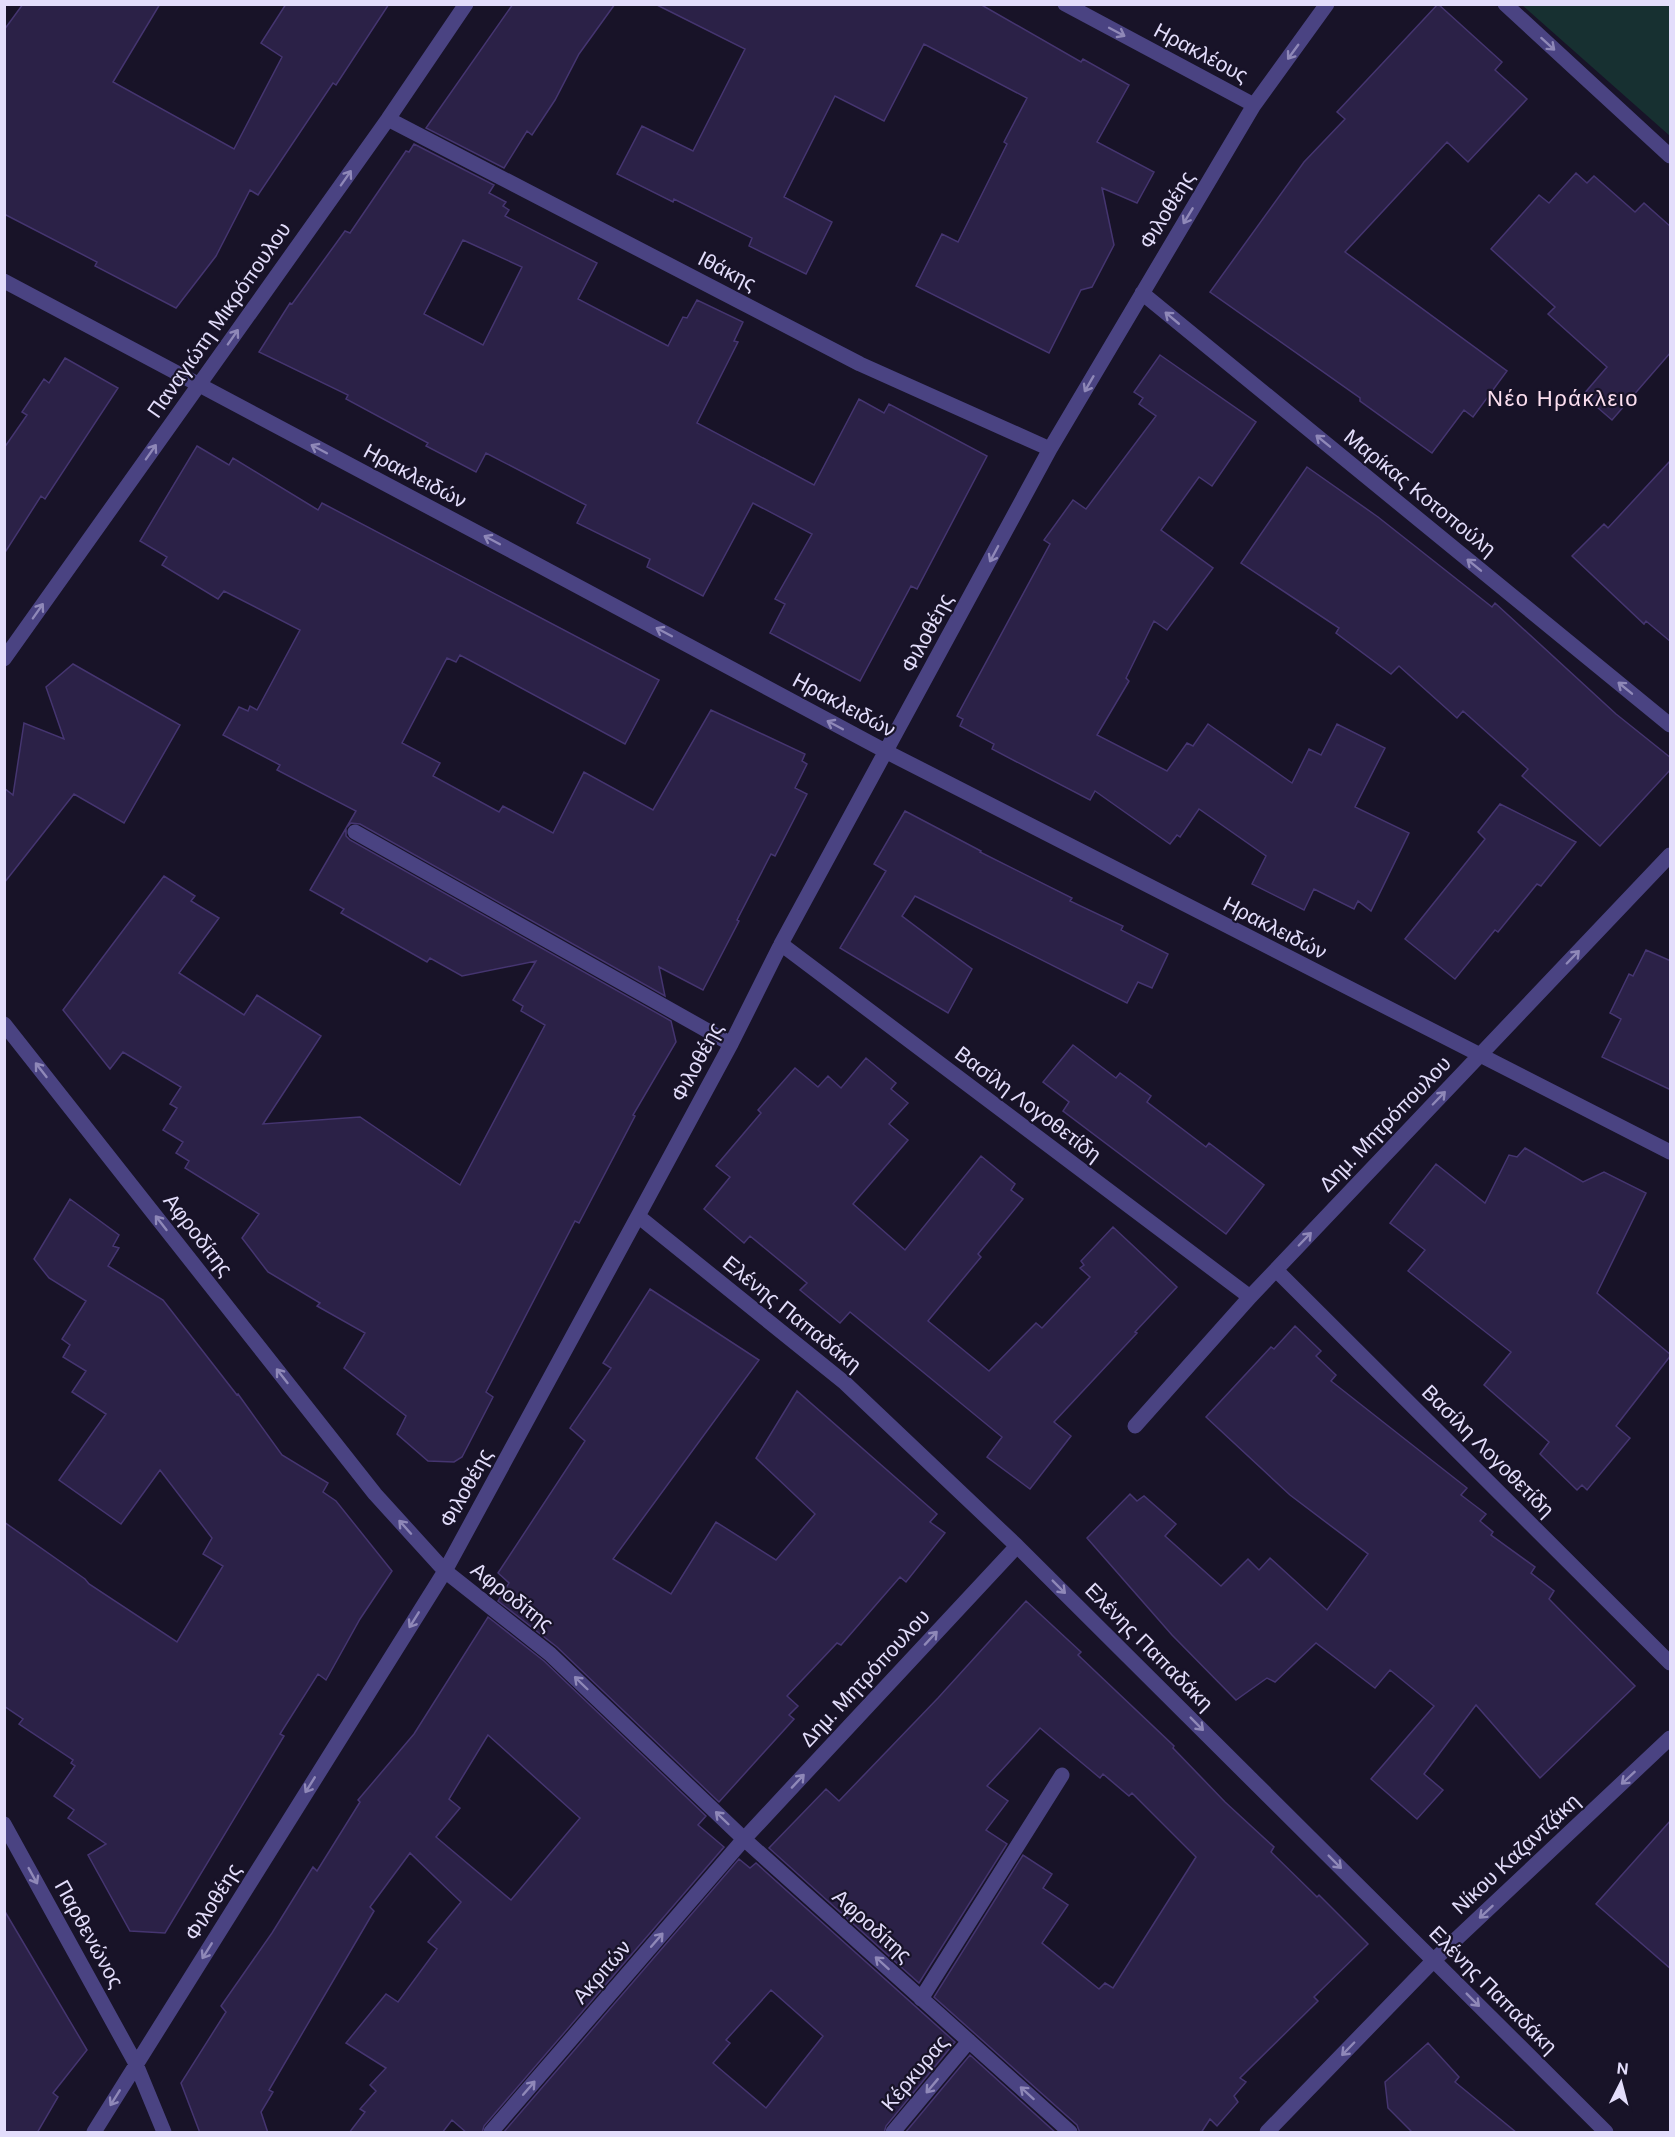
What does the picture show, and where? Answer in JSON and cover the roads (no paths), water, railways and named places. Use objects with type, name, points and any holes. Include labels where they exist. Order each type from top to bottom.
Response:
[{"type":"street","name":"Παναγιώτη Μικρόπουλου","points":[[4,659],[388,119],[466,4]]},
{"type":"street","name":"Ηρακλέους","points":[[1065,4],[1254,105]]},
{"type":"street","name":"Φιλοθέης","points":[[94,2133],[445,1570],[731,1044],[781,944],[1050,449],[1254,105],[1327,4]]},
{"type":"street","points":[[1505,4],[1671,156]]},
{"type":"street","name":"Ιθάκης","points":[[388,119],[860,364],[1050,449]]},
{"type":"street","name":"Ηρακλειδών","points":[[4,281],[887,752],[1671,1152]]},
{"type":"street","name":"Μαρίκας Κοτοπούλη","points":[[1142,292],[1671,725]]},
{"type":"street","points":[[355,832],[731,1044]]},
{"type":"street","name":"Δημ. Μητρόπουλου","points":[[1135,1426],[1250,1297],[1671,855]]},
{"type":"street","name":"Βασίλη Λογοθετίδη","points":[[781,944],[1250,1297]]},
{"type":"street","name":"Αφροδίτης","points":[[4,1024],[375,1494],[445,1570],[550,1654],[744,1839],[1070,2133]]},
{"type":"street","name":"Ελένης Παπαδάκη","points":[[638,1216],[845,1383],[1017,1546],[1606,2133]]},
{"type":"street","name":"Βασίλη Λογοθετίδη","points":[[1276,1270],[1671,1663]]},
{"type":"street","name":"Δημ. Μητρόπουλου","points":[[744,1839],[1017,1546]]},
{"type":"street","name":"Νίκου Καζαντζάκη","points":[[1268,2133],[1434,1960],[1671,1738]]},
{"type":"street","points":[[921,1999],[1062,1775]]},
{"type":"street","name":"Παρθενώνος","points":[[4,1824],[136,2064],[164,2133]]},
{"type":"street","name":"Ακριτών","points":[[491,2133],[744,1839]]},
{"type":"street","name":"Κέρκυρας","points":[[893,2133],[969,2041]]},
{"type":"district","name":"Νέο Ηράκλειο","points":[[1563,398]]}]
